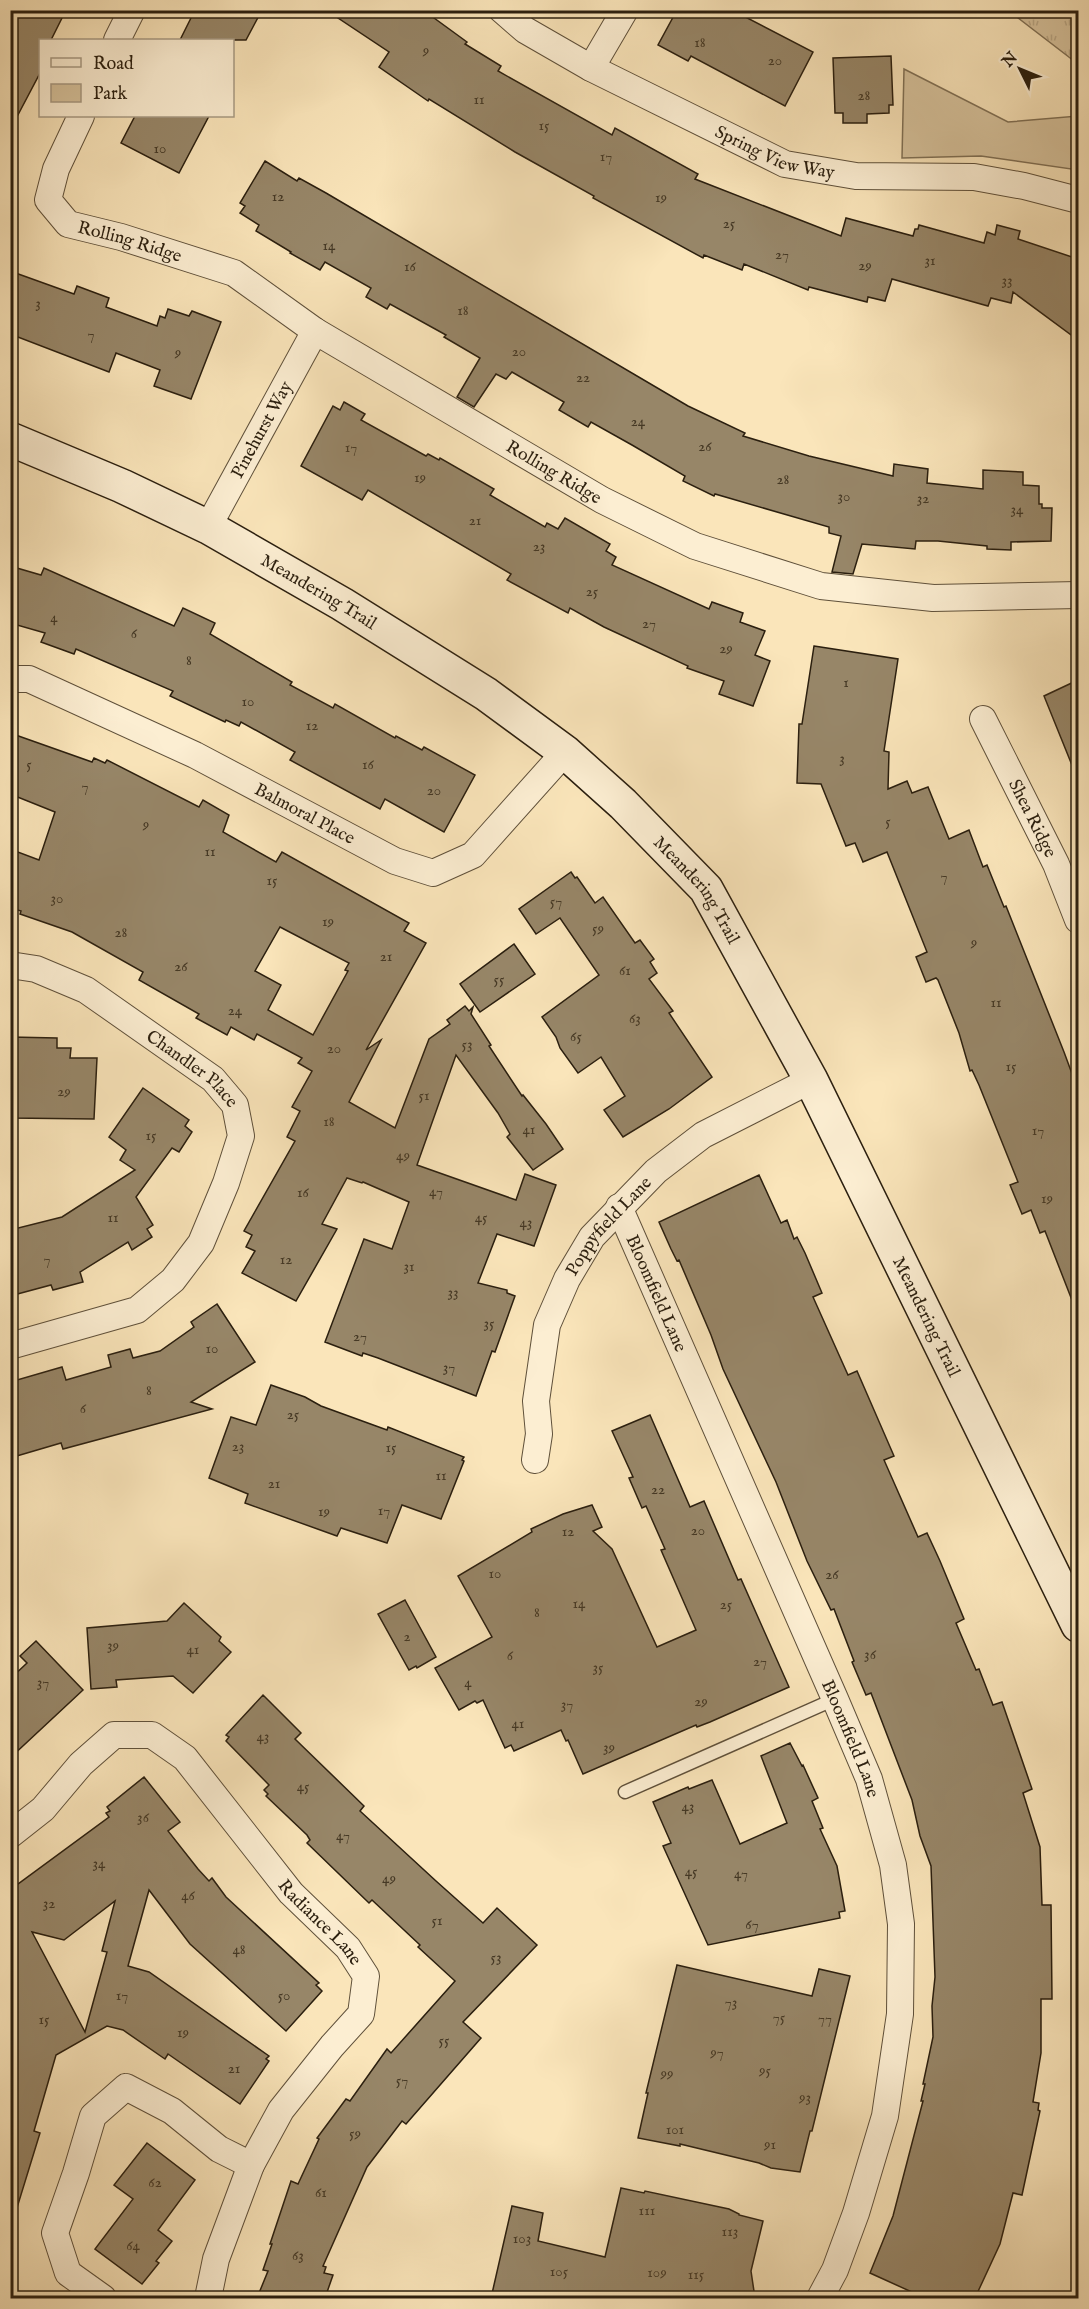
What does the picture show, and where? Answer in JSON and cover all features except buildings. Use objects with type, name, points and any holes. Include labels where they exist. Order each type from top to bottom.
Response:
[{"type":"street","points":[[118,39],[132,10]]},
{"type":"street","name":"Spring View Way","points":[[502,10],[525,30],[591,68],[785,164],[856,176],[974,177],[1024,186],[1078,200]]},
{"type":"street","points":[[591,68],[625,10]]},
{"type":"street","name":"Rolling Ridge","points":[[81,117],[56,169],[48,200],[68,224],[121,237],[234,273],[315,331],[602,500],[695,546],[821,586],[933,598],[1078,595]]},
{"type":"street","name":"Pinehurst Way","points":[[208,527],[315,331]]},
{"type":"street","name":"Meandering Trail","points":[[10,439],[122,486],[208,527],[342,604],[486,693],[565,752],[623,804],[706,889],[811,1080],[1078,1625]]},
{"type":"street","name":"Balmoral Place","points":[[10,679],[28,679],[174,745],[395,861],[433,873],[472,855],[565,752]]},
{"type":"street","name":"Shea Ridge","points":[[983,719],[1056,864],[1078,920]]},
{"type":"street","name":"Chandler Place","points":[[10,965],[36,969],[86,990],[213,1079],[235,1105],[241,1137],[226,1183],[201,1242],[174,1280],[137,1310],[10,1346]]},
{"type":"street","name":"Poppyfield Lane","points":[[535,1460],[539,1434],[536,1401],[547,1325],[567,1279],[592,1236],[656,1171],[703,1135],[811,1080]]},
{"type":"street","name":"Bloomfield Lane","points":[[619,1208],[869,1779],[893,1864],[901,1924],[900,2014],[885,2116],[852,2223],[835,2270],[820,2298]]},
{"type":"street","name":"Radiance Lane","points":[[10,1835],[43,1809],[81,1764],[114,1735],[152,1735],[185,1758],[291,1893],[348,1948],[366,1976],[361,2014],[281,2110],[251,2165],[216,2259],[208,2298]]},
{"type":"street","points":[[103,2298],[68,2273],[55,2233],[93,2116],[126,2087],[172,2111],[219,2149],[251,2165]]},
{"type":"lane","points":[[625,1792],[835,1699]]},
{"type":"green space","points":[[1009,11],[1078,11],[1078,64]]},
{"type":"green space","points":[[904,69],[1008,122],[1078,116],[1078,170],[981,156],[902,158]]}]
